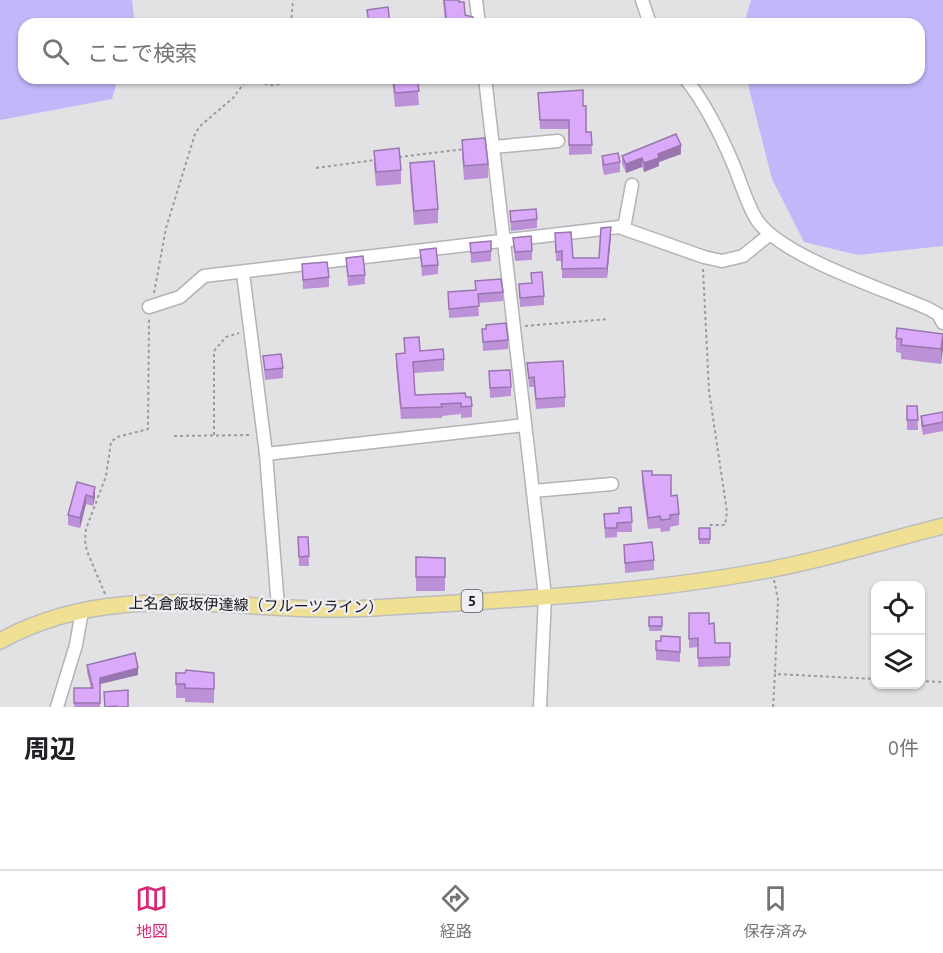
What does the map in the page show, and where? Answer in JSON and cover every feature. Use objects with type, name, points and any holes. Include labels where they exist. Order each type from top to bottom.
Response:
[{"type":"main road","name":"上名倉飯坂伊達線（フルーツライン）","points":[[0,641],[46,620],[110,605],[158,602],[369,608],[545,596],[698,582],[771,569],[943,526]]},
{"type":"street","points":[[476,0],[478,18]]},
{"type":"street","points":[[642,0],[648,18]]},
{"type":"street","points":[[486,84],[545,596],[540,707]]},
{"type":"street","points":[[690,84],[700,97],[710,117],[756,218],[770,234],[778,241],[850,277],[927,308],[938,314],[943,323]]},
{"type":"street","points":[[493,147],[558,141]]},
{"type":"street","points":[[624,228],[632,185]]},
{"type":"street","points":[[149,307],[180,297],[204,276],[624,228],[704,257],[732,260],[743,256],[770,234]]},
{"type":"street","points":[[243,273],[266,454],[278,607]]},
{"type":"street","points":[[266,454],[525,425]]},
{"type":"street","points":[[533,491],[612,484]]},
{"type":"street","points":[[57,707],[76,645],[82,611]]},
{"type":"path","points":[[292,18],[293,0]]},
{"type":"path","points":[[110,605],[87,551],[86,529],[100,498],[111,442],[117,437],[148,429],[149,307],[158,279],[166,228],[195,134],[200,126],[233,98],[244,84]]},
{"type":"path","points":[[392,158],[465,149]]},
{"type":"path","points":[[316,168],[381,160]]},
{"type":"path","points":[[704,257],[702,276],[709,391],[727,512],[724,525],[709,525]]},
{"type":"path","points":[[513,327],[609,319]]},
{"type":"path","points":[[214,435],[214,351],[226,337],[250,330]]},
{"type":"path","points":[[174,436],[264,435]]},
{"type":"path","points":[[771,569],[777,599],[773,707]]},
{"type":"path","points":[[775,674],[871,679]]},
{"type":"path","points":[[925,681],[943,682]]},
{"type":"shaded area","points":[[0,0],[132,0],[134,18],[18,18],[18,84],[116,84],[112,99],[0,120]]},
{"type":"shaded area","points":[[751,0],[943,0],[943,246],[858,255],[804,242],[772,179],[749,84],[925,84],[925,18],[746,18]]},
{"type":"building","points":[[444,0],[464,2],[465,15],[473,17],[473,18],[446,18]]},
{"type":"building","points":[[388,7],[389,18],[368,18],[367,10]]},
{"type":"building","points":[[394,84],[418,84],[419,91],[395,93]]},
{"type":"building","points":[[583,90],[583,106],[586,106],[586,132],[591,132],[592,145],[569,145],[569,120],[540,120],[538,93]]},
{"type":"building","points":[[676,134],[681,145],[658,154],[659,158],[644,163],[642,158],[626,164],[622,156]]},
{"type":"building","points":[[485,138],[488,164],[464,166],[462,140]]},
{"type":"building","points":[[399,148],[401,170],[376,172],[374,151]]},
{"type":"building","points":[[618,153],[620,162],[604,165],[602,156]]},
{"type":"building","points":[[434,161],[438,209],[414,211],[410,163]]},
{"type":"building","points":[[536,209],[537,219],[511,222],[510,211]]},
{"type":"building","points":[[611,227],[607,268],[562,269],[562,251],[556,252],[555,233],[571,232],[573,258],[599,258],[601,228]]},
{"type":"building","points":[[531,236],[532,251],[515,252],[513,238]]},
{"type":"building","points":[[491,241],[491,251],[471,253],[470,243]]},
{"type":"building","points":[[436,248],[438,265],[422,266],[420,250]]},
{"type":"building","points":[[363,256],[365,275],[348,276],[346,258]]},
{"type":"building","points":[[327,262],[329,277],[303,280],[302,264]]},
{"type":"building","points":[[542,272],[544,296],[520,298],[519,284],[532,283],[531,273]]},
{"type":"building","points":[[501,279],[503,292],[478,294],[479,306],[449,309],[448,292],[476,290],[475,281]]},
{"type":"building","points":[[506,323],[508,340],[483,342],[482,329],[486,329],[486,325]]},
{"type":"building","points":[[897,328],[943,334],[941,349],[901,345],[902,339],[896,338]]},
{"type":"building","points":[[419,337],[420,351],[443,349],[444,359],[413,362],[415,395],[465,393],[466,397],[471,397],[472,406],[461,407],[461,403],[441,404],[442,407],[401,408],[396,354],[405,353],[404,338]]},
{"type":"building","points":[[281,354],[283,368],[265,370],[263,356]]},
{"type":"building","points":[[563,361],[565,397],[536,399],[534,377],[529,378],[527,363]]},
{"type":"building","points":[[510,370],[511,387],[490,388],[489,371]]},
{"type":"building","points":[[907,406],[917,406],[918,420],[907,420]]},
{"type":"building","points":[[943,412],[943,422],[923,426],[921,416]]},
{"type":"building","points":[[642,471],[652,471],[652,475],[671,475],[671,496],[677,495],[679,514],[670,515],[670,519],[661,520],[660,516],[648,518]]},
{"type":"building","points":[[77,482],[95,487],[93,497],[86,495],[80,518],[68,515]]},
{"type":"building","points":[[631,507],[632,522],[617,523],[617,528],[605,528],[604,514],[619,513],[619,508]]},
{"type":"building","points":[[699,528],[710,528],[710,539],[699,539]]},
{"type":"building","points":[[298,537],[308,537],[309,556],[299,557]]},
{"type":"building","points":[[652,542],[654,560],[625,563],[624,545]]},
{"type":"building","points":[[416,557],[445,558],[445,577],[416,577]]},
{"type":"building","points":[[689,613],[709,613],[709,624],[714,623],[715,643],[730,643],[730,657],[698,658],[698,638],[689,639]]},
{"type":"building","points":[[649,617],[662,617],[662,626],[649,626]]},
{"type":"building","points":[[661,636],[680,637],[680,652],[656,650],[656,641],[661,641]]},
{"type":"building","points":[[135,653],[138,668],[100,678],[100,703],[74,703],[74,688],[93,688],[87,665]]},
{"type":"building","points":[[186,670],[214,673],[214,689],[185,688],[185,684],[176,684],[176,673],[185,673]]},
{"type":"building","points":[[128,690],[128,707],[105,707],[104,692]]}]
